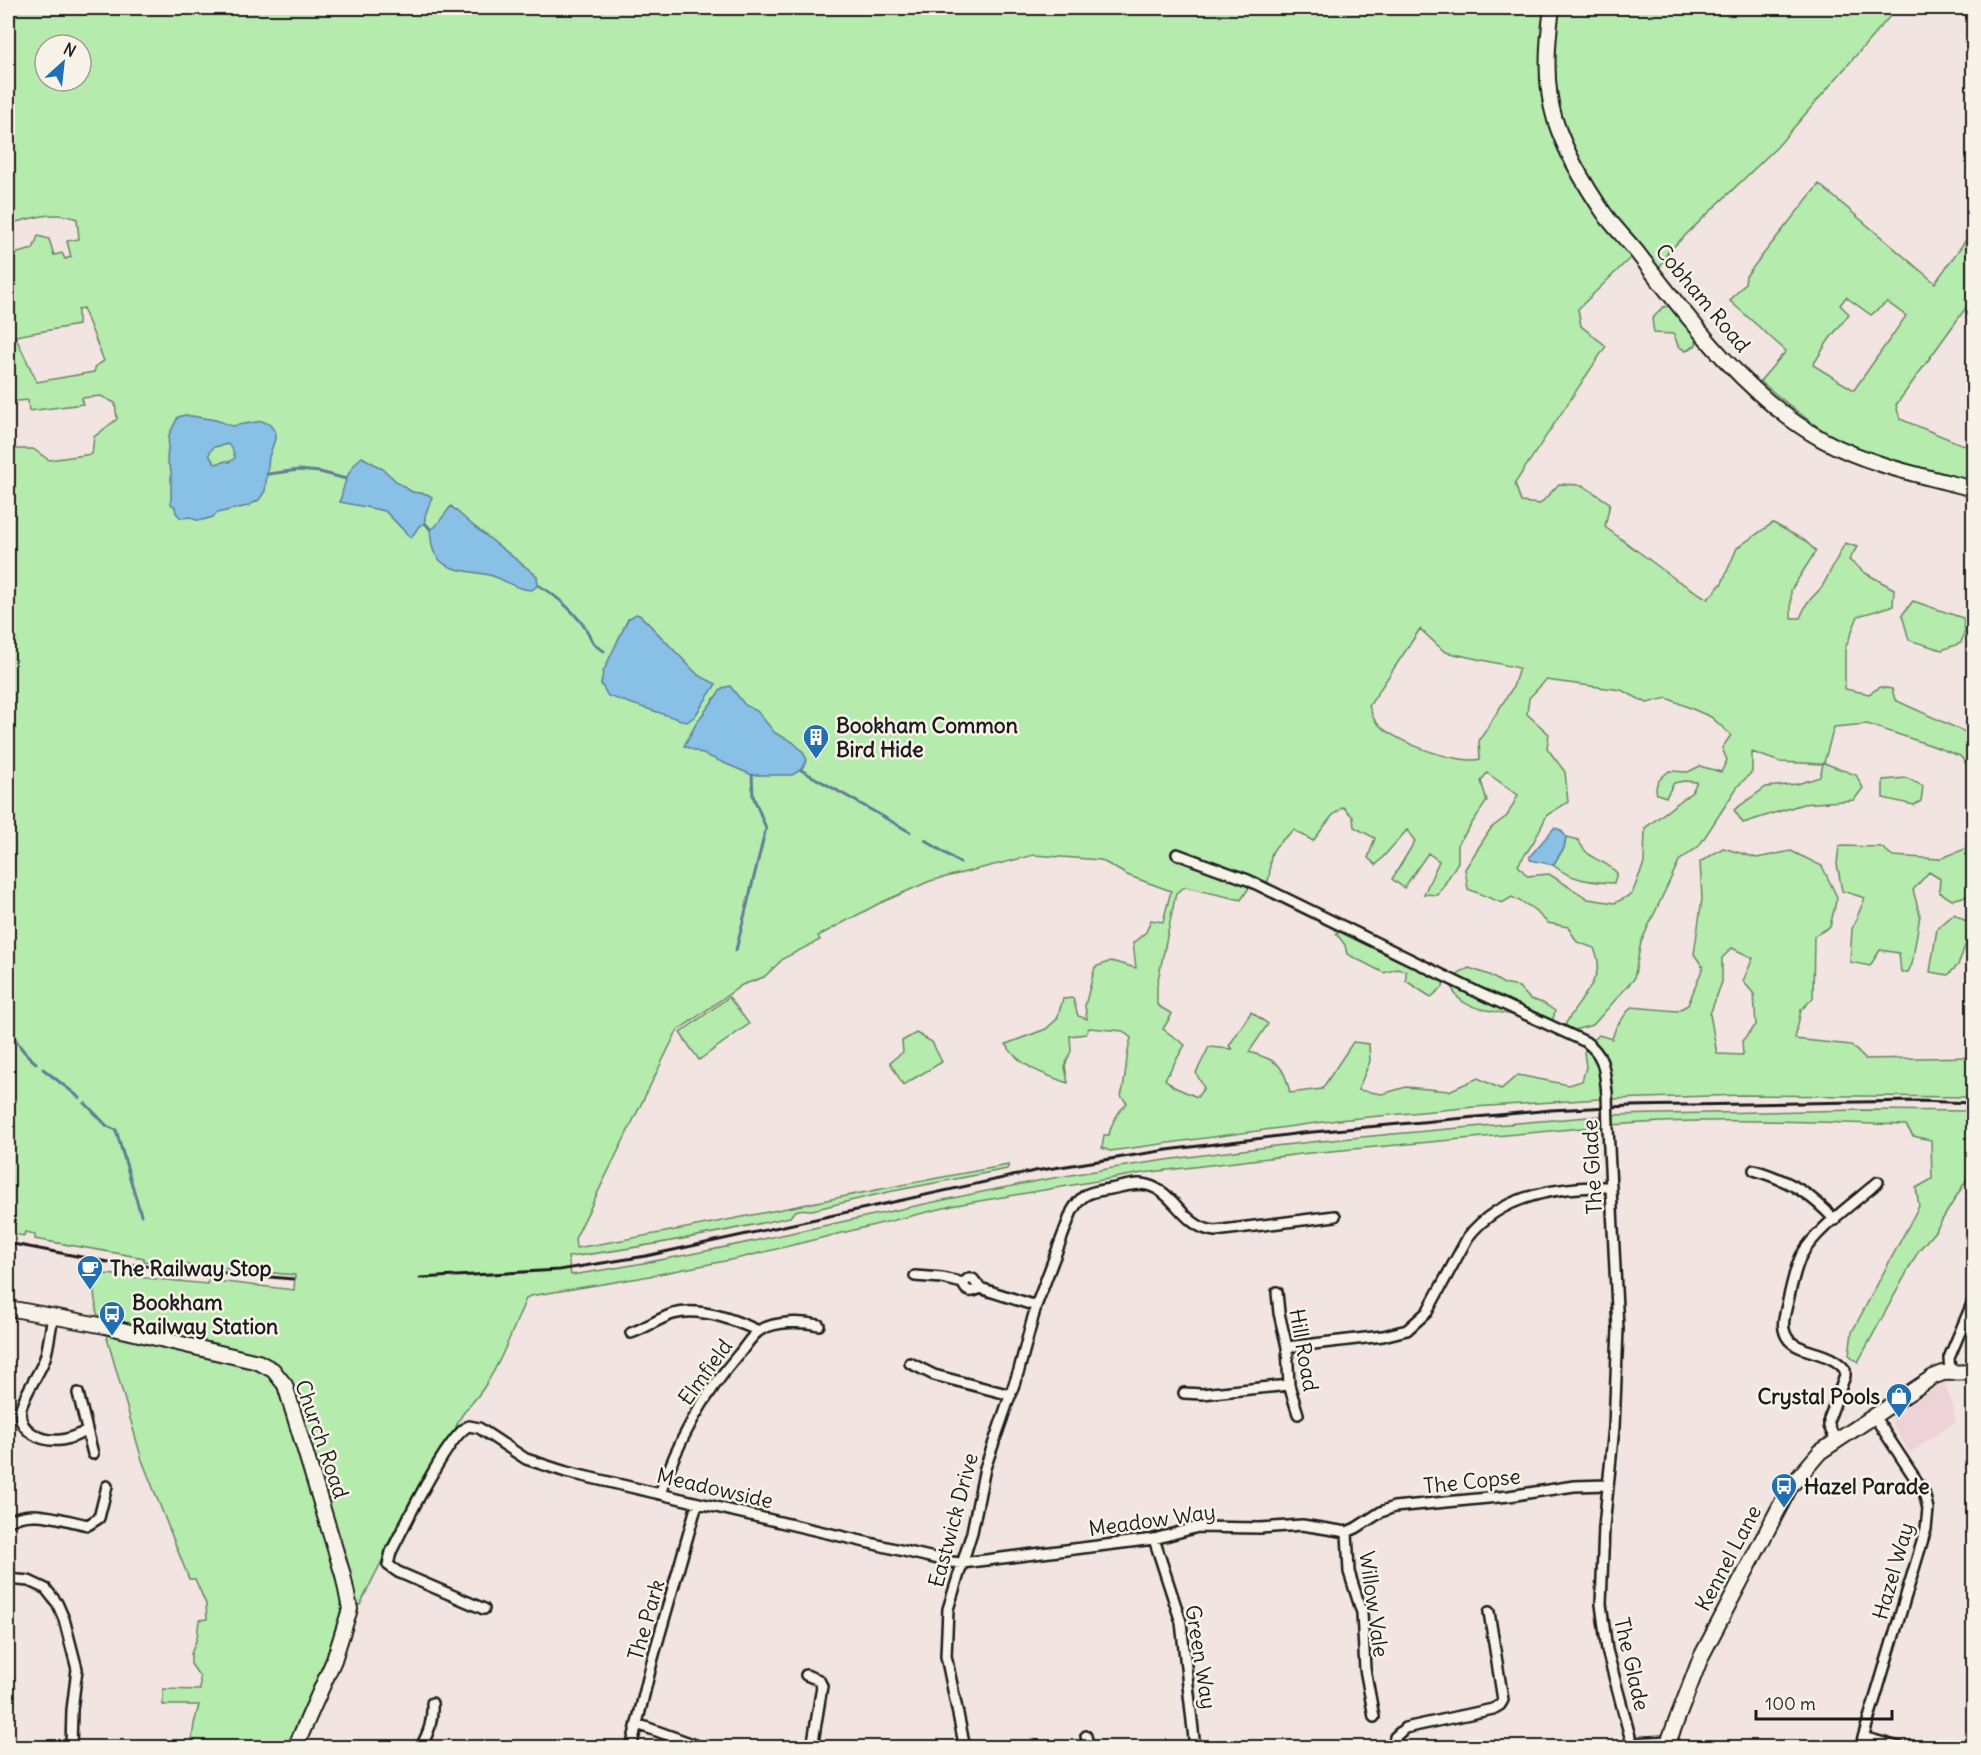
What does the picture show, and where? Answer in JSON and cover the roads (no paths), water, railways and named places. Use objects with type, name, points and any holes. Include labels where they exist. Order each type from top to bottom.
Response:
[{"type":"street","name":"Cobham Road","points":[[1552,8],[1548,78],[1555,119],[1568,155],[1607,216],[1708,339],[1759,392],[1823,440],[1881,464],[1974,489]]},
{"type":"street","name":"The Glade","points":[[1177,854],[1248,880],[1477,992],[1586,1042],[1596,1050],[1604,1064],[1618,1329],[1614,1427],[1602,1560],[1603,1627],[1632,1745],[1668,1744]]},
{"type":"street","points":[[1754,1170],[1774,1176],[1810,1195],[1835,1220]]},
{"type":"street","points":[[1836,1441],[1829,1426],[1829,1419],[1845,1376],[1845,1370],[1836,1361],[1793,1343],[1783,1327],[1791,1287],[1800,1258],[1810,1243],[1878,1182]]},
{"type":"street","name":"Eastwick Drive","points":[[965,1748],[946,1656],[948,1609],[972,1532],[985,1468],[1011,1395],[1036,1306],[1072,1210],[1083,1196],[1090,1192],[1137,1184],[1147,1185],[1164,1194],[1190,1221],[1206,1230],[1215,1231],[1335,1216]]},
{"type":"street","points":[[1287,1347],[1383,1336],[1407,1330],[1427,1312],[1461,1248],[1475,1228],[1496,1211],[1532,1195],[1595,1186],[1611,1187]]},
{"type":"street","points":[[915,1276],[942,1278],[963,1283],[964,1288],[969,1292],[980,1288],[1036,1306]]},
{"type":"street","name":"Hill Road","points":[[1277,1292],[1287,1347],[1289,1385],[1298,1414]]},
{"type":"street","points":[[1974,1299],[1950,1358],[1950,1373],[1974,1372]]},
{"type":"street","name":"Church Road","points":[[8,1308],[105,1326],[258,1362],[273,1370],[285,1385],[343,1575],[350,1609],[334,1660],[295,1748]]},
{"type":"street","points":[[631,1333],[650,1326],[671,1314],[683,1312],[709,1314],[759,1331]]},
{"type":"street","points":[[52,1317],[45,1356],[21,1406],[21,1421],[30,1432],[50,1439],[60,1440],[87,1431]]},
{"type":"street","name":"Elmfield","points":[[660,1494],[670,1464],[696,1412],[719,1377],[759,1331],[795,1322],[819,1325]]},
{"type":"street","points":[[910,1363],[934,1375],[1011,1395]]},
{"type":"street","name":"Kennel Lane","points":[[1668,1744],[1701,1657],[1790,1487],[1820,1452],[1934,1377],[1950,1373]]},
{"type":"street","points":[[1184,1393],[1202,1394],[1289,1385]]},
{"type":"street","points":[[78,1393],[93,1454]]},
{"type":"street","name":"Hazel Way","points":[[1860,1748],[1926,1529],[1928,1509],[1924,1492],[1874,1416]]},
{"type":"street","name":"Meadowside","points":[[484,1609],[398,1572],[388,1565],[391,1552],[427,1483],[454,1438],[468,1426],[479,1428],[534,1463],[697,1504],[962,1563]]},
{"type":"street","name":"The Copse","points":[[1347,1532],[1394,1507],[1509,1496],[1575,1486],[1608,1485]]},
{"type":"street","points":[[8,1522],[22,1514],[37,1514],[88,1525],[99,1518],[107,1486]]},
{"type":"street","name":"The Park","points":[[631,1748],[697,1504]]},
{"type":"street","name":"Meadow Way","points":[[962,1563],[1154,1539],[1198,1527],[1260,1528],[1302,1525],[1347,1532]]},
{"type":"street","name":"Willow Vale","points":[[1347,1532],[1349,1572],[1362,1614],[1365,1669],[1374,1717]]},
{"type":"street","name":"Green Way","points":[[1154,1539],[1181,1622],[1195,1748]]},
{"type":"street","points":[[8,1559],[8,1578],[29,1581],[46,1589],[57,1603],[64,1619],[76,1669],[71,1748]]},
{"type":"street","points":[[1393,1748],[1395,1737],[1405,1728],[1493,1709],[1500,1705],[1503,1700],[1489,1612]]},
{"type":"street","points":[[806,1675],[819,1680],[822,1686],[812,1748]]},
{"type":"street","points":[[420,1748],[433,1718],[432,1703]]},
{"type":"street","points":[[637,1724],[704,1748]]},
{"type":"street","points":[[1086,1736],[1089,1748]]},
{"type":"street","points":[[1863,1737],[1902,1748]]},
{"type":"water","points":[[185,415],[216,420],[232,426],[262,421],[269,424],[275,431],[275,439],[269,457],[265,491],[259,500],[248,506],[217,513],[203,520],[190,517],[181,518],[176,513],[175,507],[171,504],[171,471],[167,460],[169,435],[178,417]],"holes":[[[227,444],[232,448],[235,458],[229,462],[215,464],[209,455],[216,446]]]},
{"type":"water","points":[[362,457],[383,469],[412,492],[432,497],[425,516],[425,523],[419,526],[411,538],[385,511],[340,502],[350,472]]},
{"type":"water","points":[[451,506],[537,576],[538,585],[532,590],[522,589],[493,576],[452,568],[439,559],[433,550],[430,529],[435,527]]},
{"type":"water","points":[[636,614],[641,616],[698,675],[716,684],[695,716],[687,722],[608,696],[601,684],[603,672],[628,619]]},
{"type":"water","points":[[730,686],[745,705],[757,711],[775,733],[793,742],[803,752],[807,760],[801,770],[792,775],[752,775],[684,746],[697,722],[722,688]]},
{"type":"water","points":[[1554,828],[1561,830],[1566,837],[1564,848],[1553,865],[1530,860],[1530,856]]},
{"type":"waterway","points":[[268,474],[299,470],[320,472],[346,479]]},
{"type":"waterway","points":[[425,523],[430,529]]},
{"type":"waterway","points":[[538,585],[571,611],[584,626],[595,645],[604,651]]},
{"type":"waterway","points":[[801,770],[910,832]]},
{"type":"waterway","points":[[736,950],[766,828],[753,796],[752,775]]},
{"type":"waterway","points":[[925,840],[960,863]]},
{"type":"waterway","points":[[8,1022],[19,1044],[36,1063]]},
{"type":"waterway","points":[[43,1069],[80,1098]]},
{"type":"waterway","points":[[85,1103],[107,1126],[116,1130],[141,1215]]},
{"type":"railway","points":[[420,1278],[559,1270],[646,1256],[1035,1171],[1167,1150],[1302,1133],[1551,1110],[1630,1106],[1917,1101],[1974,1103]]},
{"type":"railway","points":[[8,1243],[113,1263],[293,1279]]},
{"type":"place","name":"Bookham Common Bird Hide","points":[[816,760]]},
{"type":"place","name":"The Railway Stop","points":[[90,1291]]},
{"type":"place","name":"Bookham Railway Station","points":[[112,1337]]},
{"type":"place","name":"Crystal Pools","points":[[1899,1419]]},
{"type":"place","name":"Hazel Parade","points":[[1784,1509]]}]
